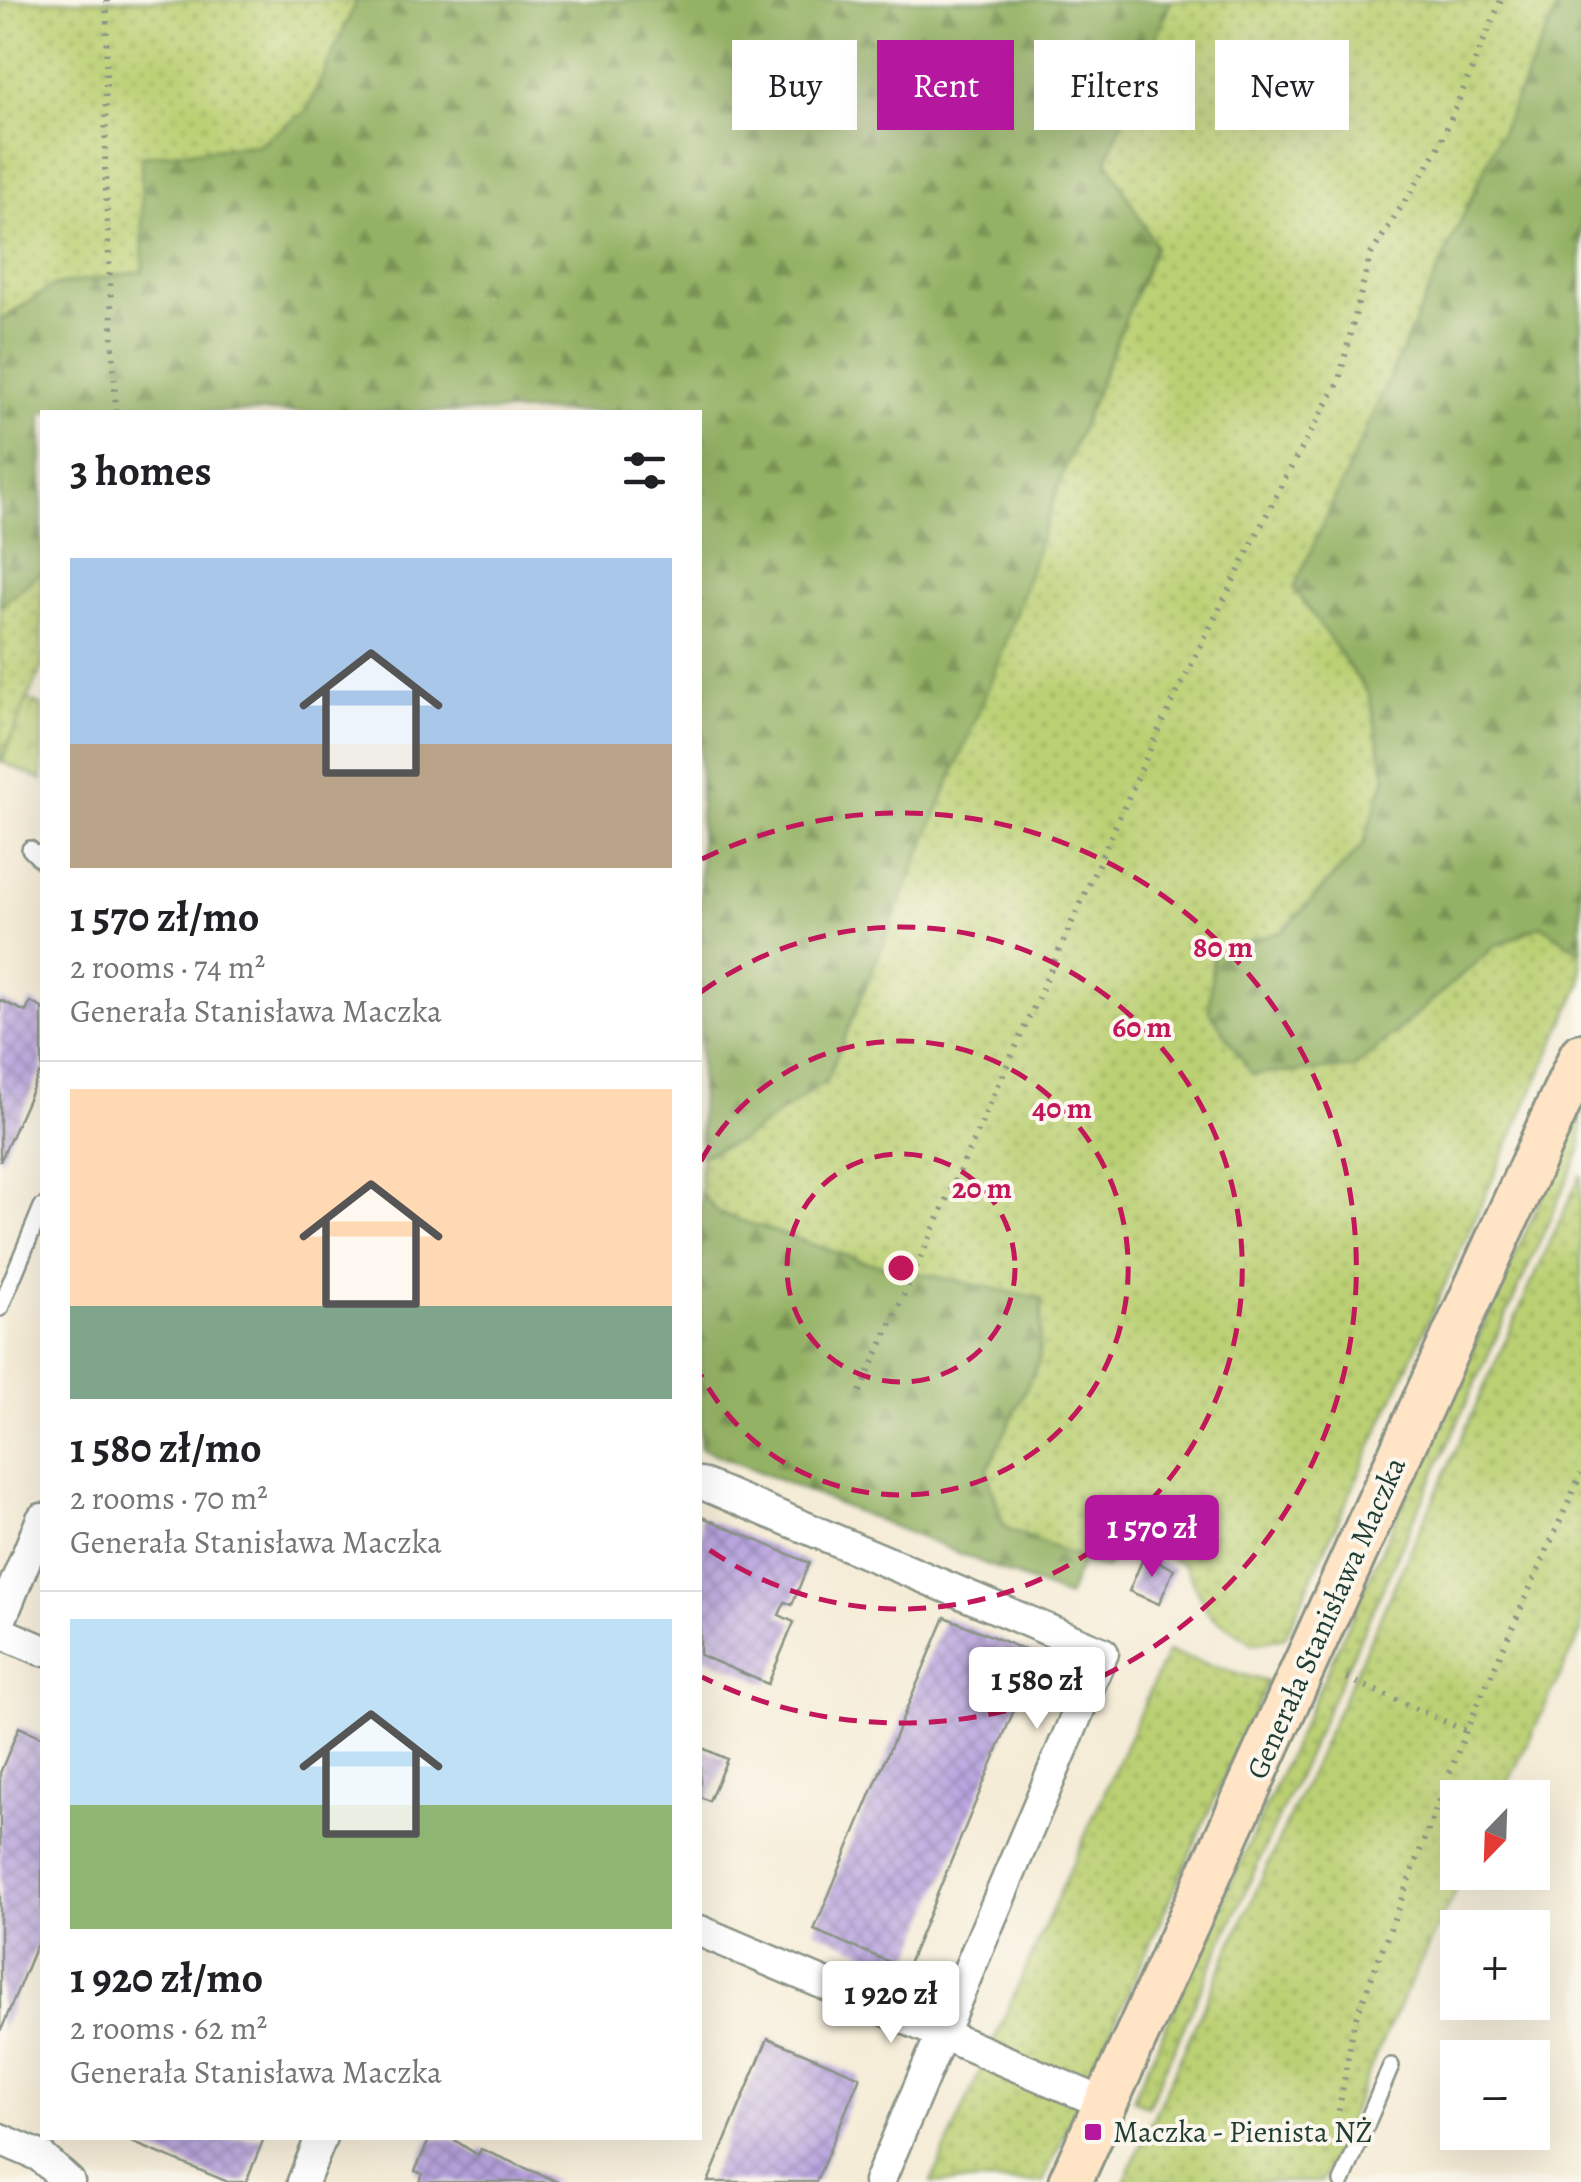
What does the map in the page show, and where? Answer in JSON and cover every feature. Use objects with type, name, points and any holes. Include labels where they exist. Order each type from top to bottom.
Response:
[{"type":"street","name":"Generała Stanisława Maczka","points":[[1070,2182],[1581,1055]]},
{"type":"street","points":[[702,1484],[1103,1653],[879,2182]]},
{"type":"street","points":[[0,1621],[40,1524]]},
{"type":"street","points":[[0,1632],[40,1649]]},
{"type":"street","points":[[702,1933],[1106,2104]]},
{"type":"street","points":[[0,2139],[40,2156],[70,2182]]},
{"type":"street","points":[[303,2182],[320,2140]]},
{"type":"lane","points":[[0,1308],[40,1212]]},
{"type":"lane","points":[[1342,2182],[1391,2066]]},
{"type":"path","points":[[106,0],[105,172],[116,410]]},
{"type":"path","points":[[860,1392],[1161,725],[1284,480],[1338,384],[1370,256],[1438,149],[1501,0]]},
{"type":"path","points":[[1330,2137],[1354,2024],[1466,1732],[1581,1474]]},
{"type":"path","points":[[1347,1678],[1466,1732]]},
{"type":"green space","points":[[0,0],[357,0],[307,111],[258,145],[141,156],[144,271],[53,286],[0,321]]},
{"type":"green space","points":[[357,0],[1171,0],[1155,40],[1034,40],[1034,130],[1119,130],[1107,159],[1155,246],[1065,467],[998,664],[827,1080],[740,1141],[702,1155],[702,410],[40,410],[40,573],[0,606],[0,321],[53,286],[143,271],[141,156],[257,145],[307,111]]},
{"type":"green space","points":[[1171,0],[1561,0],[1325,528],[1319,622],[1369,695],[1386,777],[1363,845],[1283,931],[1354,1068],[1495,946],[1542,924],[1581,952],[1581,984],[1285,1637],[1254,1644],[1209,1614],[1184,1565],[1135,1538],[1105,1569],[1004,1527],[987,1470],[1039,1361],[1041,1299],[862,1261],[718,1213],[702,1194],[702,1152],[998,664],[1065,467],[1155,246],[1107,159],[1119,130],[1195,130],[1195,40],[1155,40]]},
{"type":"green space","points":[[1561,0],[1581,0],[1581,952],[1541,925],[1495,946],[1354,1068],[1252,1074],[1209,1010],[1213,951],[1283,931],[1363,845],[1386,777],[1369,695],[1294,588]]},
{"type":"green space","points":[[40,573],[40,671],[0,763],[0,606]]},
{"type":"green space","points":[[27,699],[40,705],[40,779],[2,762]]},
{"type":"green space","points":[[1581,1110],[1581,1150],[1148,2106],[1133,2099]]},
{"type":"green space","points":[[1581,1174],[1581,1633],[1509,1780],[1440,1780],[1440,1890],[1456,1890],[1446,1910],[1440,1910],[1440,1922],[1382,2041],[1322,2182],[1124,2182]]},
{"type":"green space","points":[[702,1194],[718,1213],[862,1261],[1042,1299],[1039,1360],[987,1470],[1004,1527],[1083,1560],[1067,1597],[702,1449]]},
{"type":"green space","points":[[1167,1652],[1267,1682],[1043,2182],[931,2182]]},
{"type":"building","points":[[0,1000],[26,1012],[30,1002],[40,1007],[40,1075],[0,1162]]},
{"type":"building","points":[[702,1517],[809,1563],[792,1605],[785,1602],[779,1615],[794,1622],[768,1684],[702,1656]]},
{"type":"building","points":[[1144,1556],[1174,1569],[1159,1604],[1129,1591]]},
{"type":"building","points":[[945,1617],[1037,1655],[906,1969],[814,1930]]},
{"type":"building","points":[[19,1727],[40,1736],[40,1936],[0,2033],[0,1773]]},
{"type":"building","points":[[702,1748],[727,1759],[709,1801],[702,1798]]},
{"type":"building","points":[[768,2038],[860,2077],[816,2182],[708,2182]]},
{"type":"building","points":[[127,2140],[263,2140],[246,2182],[228,2182]]},
{"type":"building","points":[[429,2140],[454,2140],[478,2155],[481,2149],[558,2182],[420,2182],[423,2174],[415,2171]]},
{"type":"place","name":"Maczka - Pienista NŻ","points":[[1093,2132]]}]
